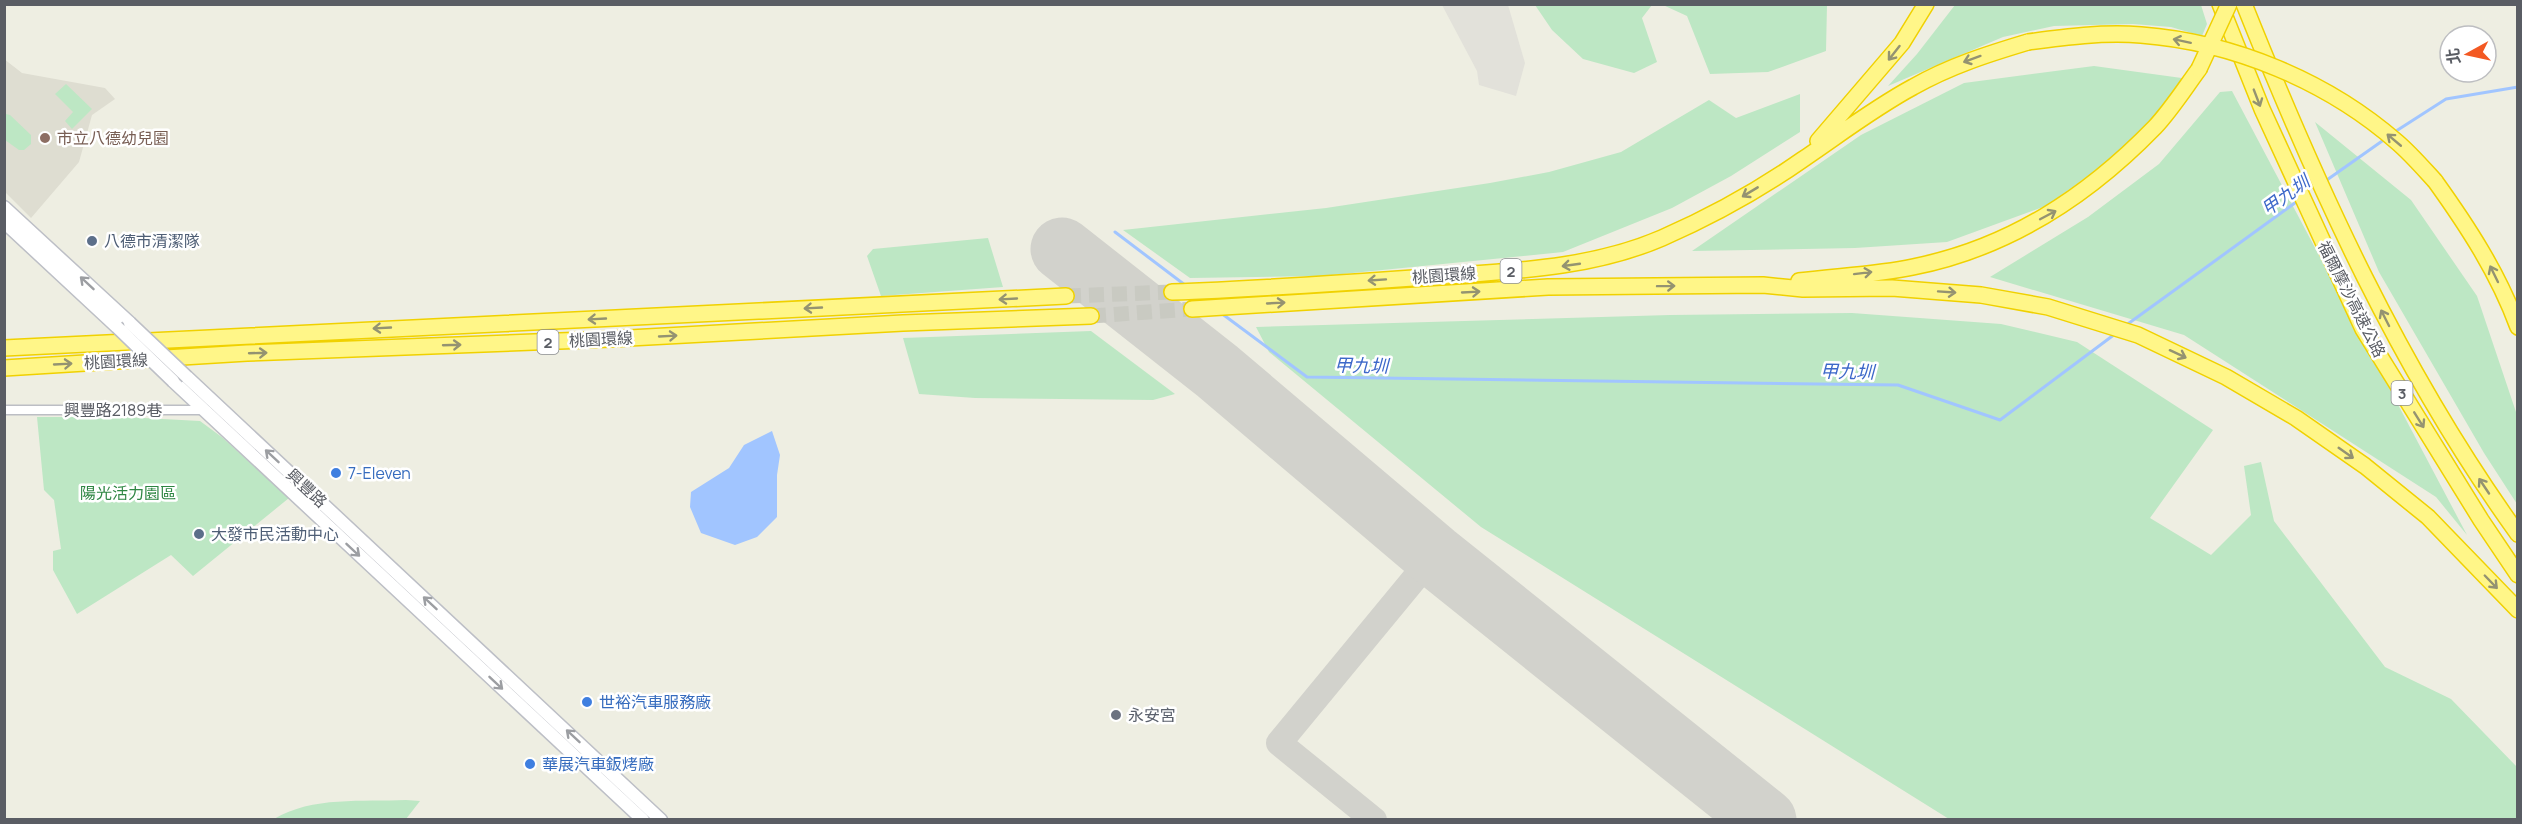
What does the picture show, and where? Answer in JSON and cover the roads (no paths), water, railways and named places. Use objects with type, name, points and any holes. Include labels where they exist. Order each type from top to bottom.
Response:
[{"type":"highway","points":[[1800,162],[1902,43],[1926,4]]},
{"type":"highway","name":"福爾摩沙高速公路","points":[[2220,4],[2262,109],[2363,329],[2517,575]]},
{"type":"highway","points":[[1763,285],[1913,267],[1964,253],[2014,233],[2061,208],[2100,179],[2156,126],[2199,69],[2229,4]]},
{"type":"highway","name":"福爾摩沙高速公路","points":[[2244,4],[2282,97],[2386,321],[2454,440],[2517,534]]},
{"type":"highway","points":[[1800,162],[1913,86],[1970,59],[2028,42],[2087,34],[2140,34],[2219,49],[2283,70],[2350,106],[2397,142],[2435,181],[2475,237],[2494,271],[2517,327]]},
{"type":"highway","name":"桃園環線","points":[[1172,292],[1513,271],[1581,263],[1660,239],[1717,212],[1800,162]]},
{"type":"highway","points":[[1763,285],[1803,289],[1892,288],[1981,295],[2048,307],[2138,335],[2226,377],[2296,418],[2365,466],[2428,517],[2517,610]]},
{"type":"highway","name":"桃園環線","points":[[1192,309],[1548,287],[1763,285]]},
{"type":"highway","name":"桃園環線","points":[[4,348],[1066,296]]},
{"type":"highway","name":"桃園環線","points":[[4,368],[247,353],[610,339],[903,323],[1091,316]]},
{"type":"main road","name":"興豐路","points":[[4,207],[661,819]]},
{"type":"main road","name":"興豐路","points":[[4,222],[643,819]]},
{"type":"street","name":"興豐路2189巷","points":[[4,410],[222,409]]},
{"type":"water","points":[[772,431],[780,455],[777,475],[777,517],[757,537],[735,545],[701,533],[690,507],[691,492],[729,468],[744,445]]},
{"type":"waterway","name":"甲九圳","points":[[2393,133],[2446,99],[2518,87]]},
{"type":"waterway","name":"甲九圳","points":[[2324,182],[2385,139]]},
{"type":"waterway","name":"甲九圳","points":[[2125,326],[2299,200]]},
{"type":"waterway","name":"甲九圳","points":[[1115,232],[1185,285]]},
{"type":"waterway","name":"甲九圳","points":[[1221,313],[1307,377],[1898,385],[2000,420],[2115,334]]},
{"type":"tunnel","points":[[1066,296],[1172,292]]},
{"type":"tunnel","points":[[1091,316],[1192,309]]},
{"type":"place","name":"市立八德幼兒園","points":[[45,138]]},
{"type":"place","name":"八德市清潔隊","points":[[92,241]]},
{"type":"place","name":"7-Eleven","points":[[336,473]]},
{"type":"place","name":"大發市民活動中心","points":[[199,534]]},
{"type":"place","name":"世裕汽車服務廠","points":[[587,702]]},
{"type":"place","name":"永安宮","points":[[1116,715]]},
{"type":"place","name":"華展汽車鈑烤廠","points":[[530,764]]},
{"type":"park label","name":"陽光活力園區","points":[[128,493]]}]
